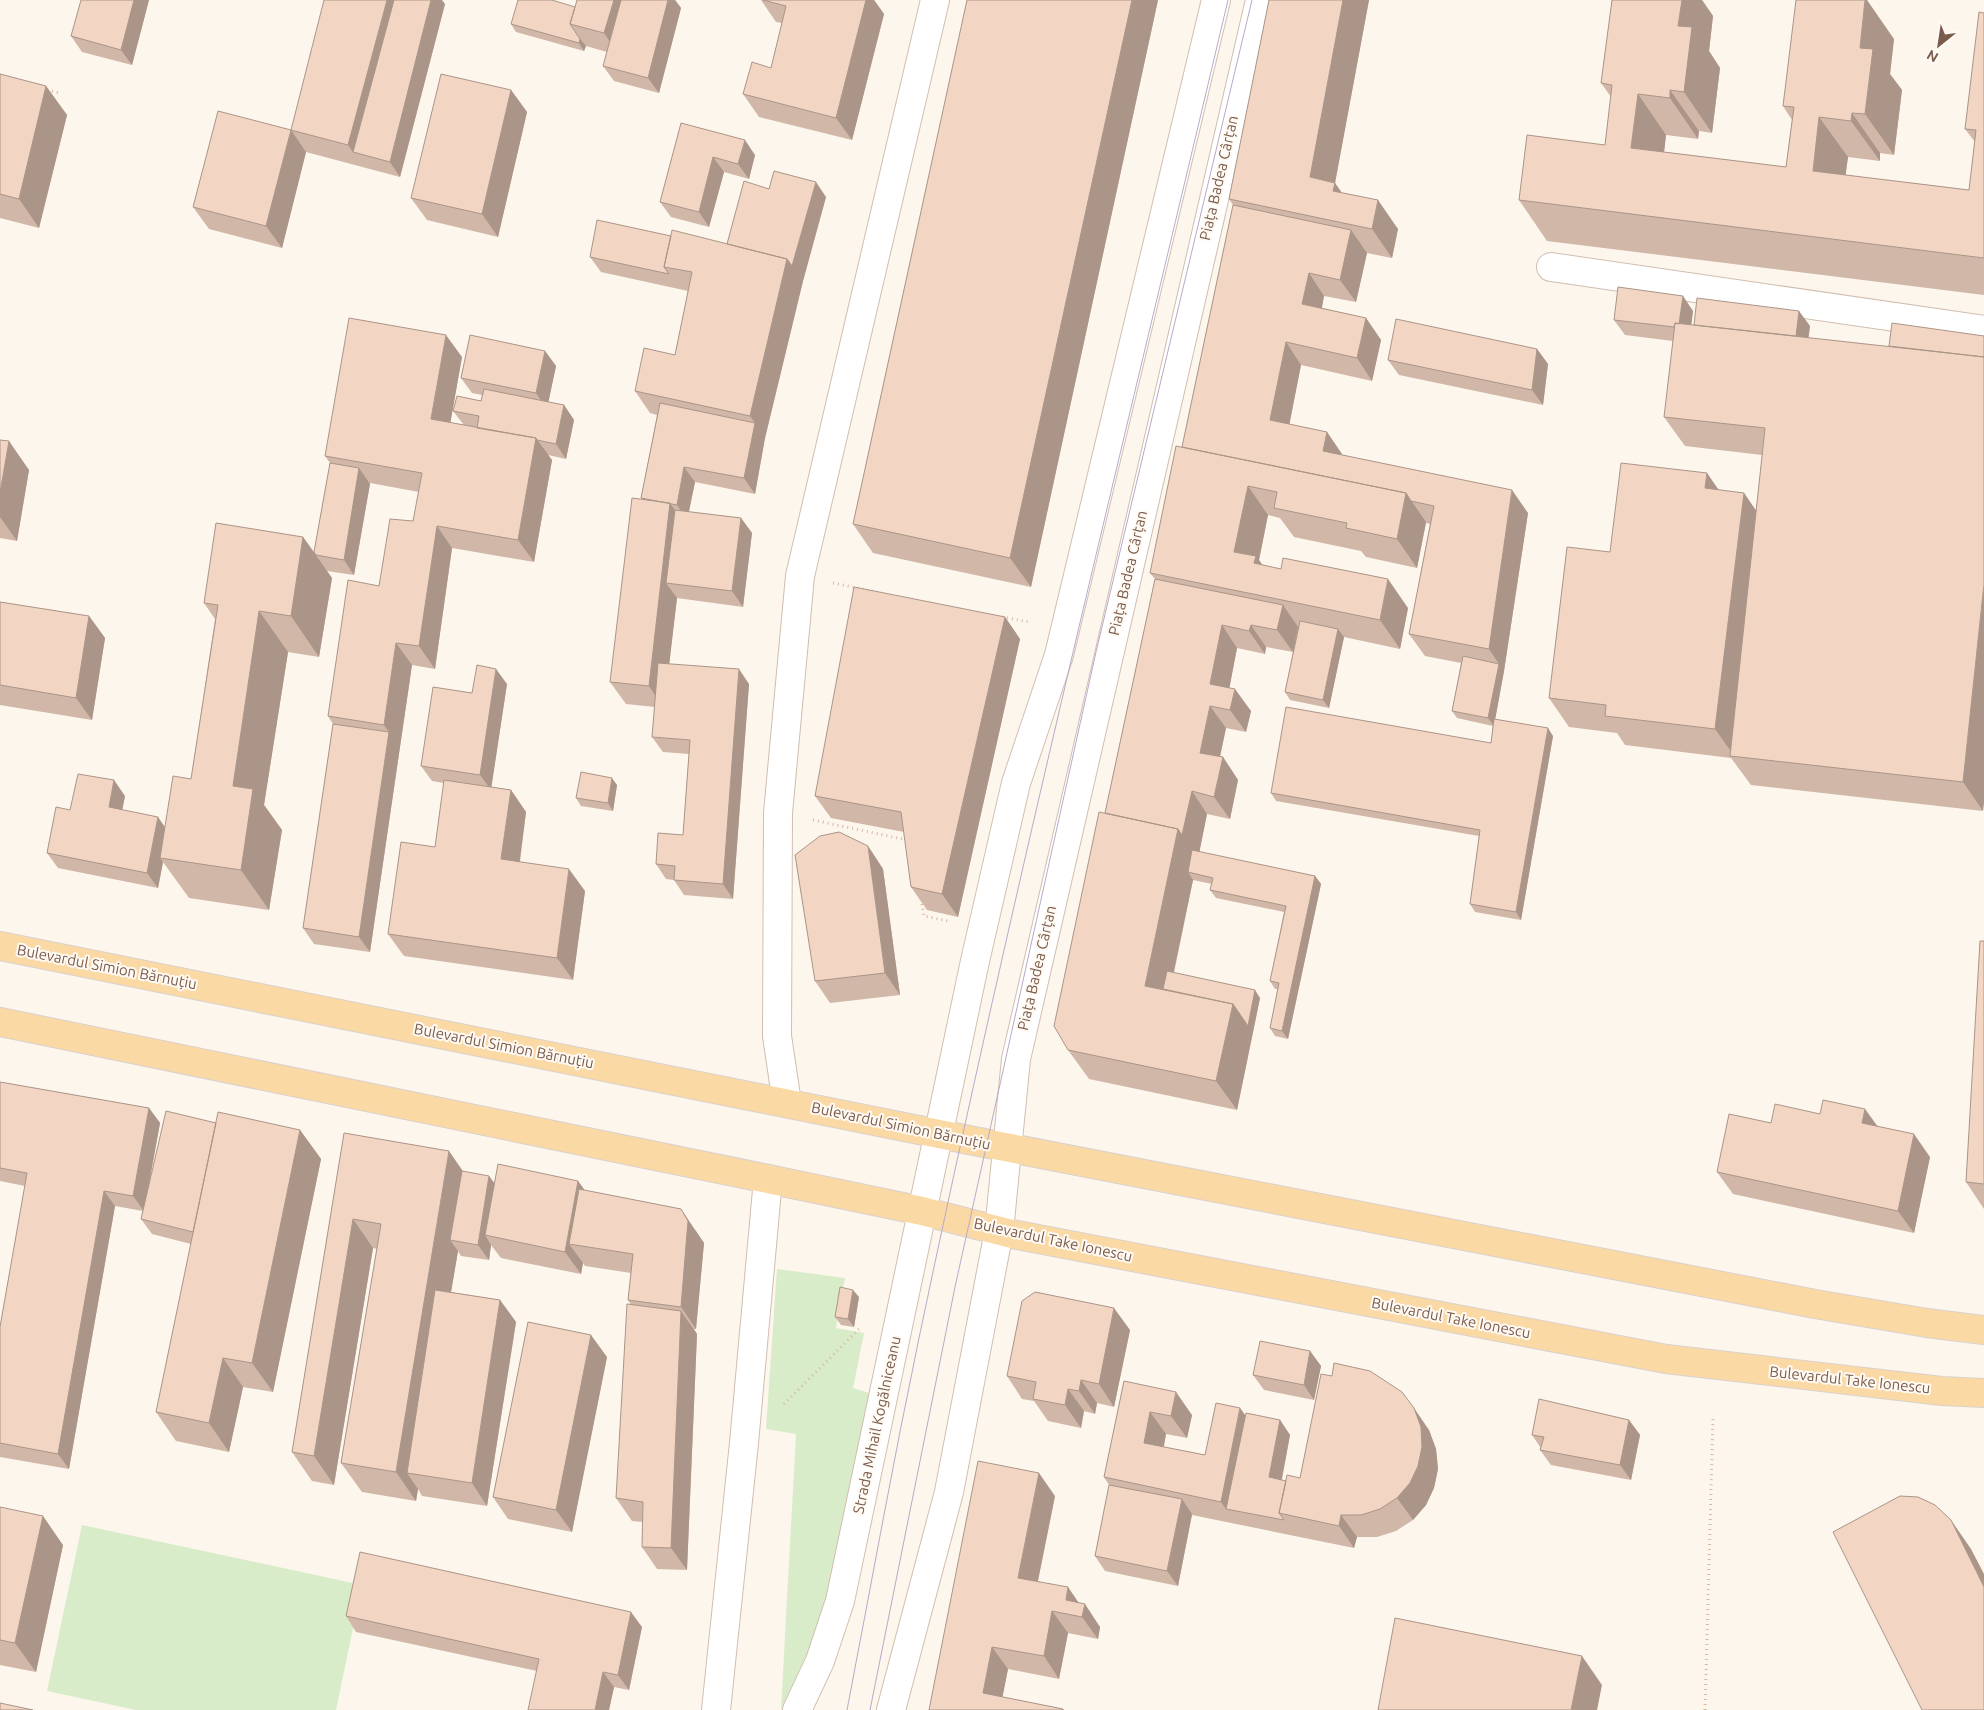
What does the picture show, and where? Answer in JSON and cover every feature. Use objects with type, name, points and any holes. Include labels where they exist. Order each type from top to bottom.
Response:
[{"type":"main road","name":"Bulevardul Simion Bărnuțiu","points":[[0,946],[1007,1148]]},
{"type":"main road","points":[[0,1022],[922,1211]]},
{"type":"main road","points":[[1007,1148],[1815,1304],[1927,1323],[1984,1330]]},
{"type":"main road","name":"Bulevardul Take Ionescu","points":[[922,1211],[1000,1231],[1666,1359],[1942,1391],[1984,1393]]},
{"type":"street","points":[[786,1103],[777,1036],[778,813],[800,576],[935,0]]},
{"type":"street","points":[[939,1134],[1016,783],[1059,655],[1216,0]]},
{"type":"street","name":"Piața Badea Cârțan","points":[[1007,1148],[1016,1059],[1260,0]]},
{"type":"street","points":[[1551,267],[1984,330]]},
{"type":"street","name":"Strada Mihail Kogălniceanu","points":[[796,1710],[820,1662],[840,1602],[939,1134]]},
{"type":"street","points":[[891,1710],[949,1492],[1000,1231],[1007,1148]]},
{"type":"street","points":[[716,1710],[744,1443],[768,1179]]},
{"type":"path","points":[[42,89],[59,94]]},
{"type":"path","points":[[800,576],[888,594]]},
{"type":"path","points":[[993,615],[1031,622]]},
{"type":"path","points":[[778,813],[911,840]]},
{"type":"path","points":[[896,837],[898,831]]},
{"type":"path","points":[[920,897],[924,916],[956,922]]},
{"type":"path","points":[[744,1443],[868,1321]]},
{"type":"path","points":[[1705,1710],[1713,1419]]},
{"type":"green space","points":[[777,1269],[845,1278],[836,1328],[864,1333],[853,1388],[872,1394],[827,1610],[781,1710],[796,1434],[766,1429]]},
{"type":"green space","points":[[82,1525],[362,1585],[336,1710],[136,1710],[47,1691]]},
{"type":"building","points":[[81,0],[134,0],[121,50],[71,36]]},
{"type":"building","points":[[324,0],[387,0],[348,145],[291,130]]},
{"type":"building","points":[[394,0],[431,0],[390,162],[353,152]]},
{"type":"building","points":[[518,0],[552,0],[575,7],[570,24],[580,39],[579,43],[511,24]]},
{"type":"building","points":[[577,0],[614,0],[604,33],[570,24]]},
{"type":"building","points":[[621,0],[668,0],[648,78],[603,66]]},
{"type":"building","points":[[763,0],[866,0],[836,118],[743,94],[752,62],[771,68],[786,6]]},
{"type":"building","points":[[967,0],[1132,0],[1010,558],[853,524]]},
{"type":"building","points":[[1269,0],[1343,0],[1310,177],[1335,183],[1333,191],[1378,200],[1372,229],[1229,199]]},
{"type":"building","points":[[1612,0],[1682,0],[1678,26],[1692,27],[1684,92],[1670,90],[1670,98],[1638,94],[1631,148],[1786,167],[1794,107],[1783,106],[1796,0],[1865,0],[1860,48],[1873,49],[1865,114],[1852,113],[1851,121],[1819,117],[1813,171],[1969,190],[1976,130],[1965,129],[1979,12],[1984,13],[1984,258],[1519,200],[1527,135],[1605,145],[1612,85],[1601,83]]},
{"type":"building","points":[[0,74],[46,86],[19,199],[0,194]]},
{"type":"building","points":[[441,74],[511,90],[482,214],[411,198]]},
{"type":"building","points":[[218,111],[291,130],[266,226],[193,207]]},
{"type":"building","points":[[681,123],[745,140],[738,164],[713,157],[699,212],[660,202]]},
{"type":"building","points":[[774,171],[816,182],[792,266],[787,259],[727,244],[744,181],[769,189]]},
{"type":"building","points":[[1233,205],[1351,230],[1340,280],[1309,273],[1302,304],[1366,318],[1357,358],[1286,342],[1270,420],[1327,432],[1323,451],[1512,490],[1489,649],[1409,634],[1434,506],[1411,501],[1406,493],[1182,447]]},
{"type":"building","points":[[597,220],[671,236],[664,267],[669,274],[590,257]]},
{"type":"building","points":[[672,230],[787,259],[750,416],[635,391],[644,348],[675,355],[692,272],[664,267]]},
{"type":"building","points":[[1618,287],[1683,296],[1679,324],[1675,323],[1674,327],[1614,320]]},
{"type":"building","points":[[1697,298],[1799,311],[1796,336],[1694,325]]},
{"type":"building","points":[[349,318],[446,335],[431,419],[536,438],[518,540],[437,526],[419,646],[396,643],[384,725],[328,716],[348,580],[379,586],[390,519],[413,521],[422,473],[325,456]]},
{"type":"building","points":[[1396,319],[1537,349],[1532,390],[1388,360]]},
{"type":"building","points":[[1675,323],[1984,357],[1984,584],[1963,782],[1730,756],[1765,428],[1664,417]]},
{"type":"building","points":[[1892,323],[1984,336],[1984,357],[1889,346]]},
{"type":"building","points":[[470,335],[545,351],[536,393],[461,378]]},
{"type":"building","points":[[484,389],[564,405],[556,444],[537,440],[536,438],[477,428],[479,416],[453,411],[457,396],[481,401]]},
{"type":"building","points":[[660,403],[755,423],[744,478],[684,467],[677,505],[641,498]]},
{"type":"building","points":[[0,440],[9,441],[0,493]]},
{"type":"building","points":[[1176,446],[1406,493],[1397,539],[1346,528],[1347,523],[1274,508],[1277,492],[1248,486],[1234,552],[1256,556],[1254,563],[1281,569],[1283,558],[1388,579],[1380,620],[1150,573]]},
{"type":"building","points":[[330,463],[359,468],[344,560],[316,555],[314,552]]},
{"type":"building","points":[[1621,463],[1707,473],[1705,488],[1744,493],[1715,729],[1605,716],[1606,705],[1549,698],[1567,547],[1610,552]]},
{"type":"building","points":[[632,498],[670,503],[649,686],[610,682]]},
{"type":"building","points":[[675,510],[741,518],[732,591],[666,583]]},
{"type":"building","points":[[216,523],[303,537],[291,616],[259,611],[233,786],[253,789],[241,870],[160,858],[173,776],[191,779],[218,605],[204,603]]},
{"type":"building","points":[[1155,579],[1283,605],[1277,630],[1251,625],[1249,631],[1222,625],[1210,684],[1235,689],[1230,710],[1210,706],[1200,753],[1223,757],[1214,797],[1192,791],[1182,835],[1178,829],[1105,813]]},
{"type":"building","points":[[854,587],[1005,617],[942,894],[911,887],[901,812],[815,796]]},
{"type":"building","points":[[0,602],[89,616],[76,698],[0,685]]},
{"type":"building","points":[[1300,621],[1338,629],[1323,700],[1285,692]]},
{"type":"building","points":[[1463,656],[1499,664],[1488,718],[1452,711]]},
{"type":"building","points":[[658,663],[739,669],[723,884],[674,880],[675,866],[656,864],[658,833],[683,835],[690,740],[652,737]]},
{"type":"building","points":[[477,665],[496,669],[480,775],[421,766],[433,687],[472,693]]},
{"type":"building","points":[[1286,707],[1491,743],[1494,719],[1548,728],[1516,912],[1470,904],[1480,830],[1271,793]]},
{"type":"building","points":[[333,724],[389,732],[359,937],[303,928]]},
{"type":"building","points":[[581,772],[612,778],[608,803],[576,798]]},
{"type":"building","points":[[78,774],[114,780],[109,807],[158,817],[147,873],[47,853],[56,807],[70,810]]},
{"type":"building","points":[[444,780],[511,790],[501,859],[569,869],[557,958],[388,934],[401,842],[435,847]]},
{"type":"building","points":[[1099,812],[1178,829],[1145,986],[1233,1004],[1216,1081],[1068,1050],[1054,1026]]},
{"type":"building","points":[[839,832],[868,846],[885,973],[815,981],[795,855],[820,836]]},
{"type":"building","points":[[1192,850],[1315,876],[1282,1031],[1270,1028],[1279,983],[1270,981],[1286,906],[1210,890],[1213,878],[1188,872]]},
{"type":"building","points":[[1980,941],[1984,941],[1984,1184],[1966,1182]]},
{"type":"building","points":[[1167,971],[1255,990],[1248,1026],[1233,1004],[1163,989]]},
{"type":"building","points":[[0,1082],[149,1108],[133,1196],[104,1191],[58,1454],[0,1443],[0,1327],[27,1173],[0,1168]]},
{"type":"building","points":[[1823,1100],[1865,1109],[1862,1123],[1914,1134],[1898,1211],[1717,1172],[1729,1114],[1771,1123],[1775,1104],[1820,1114]]},
{"type":"building","points":[[166,1111],[216,1123],[193,1232],[141,1219]]},
{"type":"building","points":[[218,1112],[300,1130],[252,1363],[223,1358],[209,1423],[156,1412]]},
{"type":"building","points":[[344,1133],[449,1151],[396,1472],[341,1463],[381,1224],[353,1219],[314,1456],[292,1452]]},
{"type":"building","points":[[498,1164],[578,1181],[565,1252],[485,1235]]},
{"type":"building","points":[[462,1171],[489,1176],[478,1245],[450,1240]]},
{"type":"building","points":[[579,1189],[681,1209],[688,1221],[681,1307],[628,1300],[633,1254],[569,1244]]},
{"type":"building","points":[[840,1287],[853,1290],[848,1319],[835,1317]]},
{"type":"building","points":[[435,1290],[500,1300],[472,1483],[407,1473]]},
{"type":"building","points":[[1035,1292],[1114,1308],[1099,1384],[1081,1380],[1079,1391],[1068,1389],[1065,1405],[1033,1399],[1036,1382],[1007,1376],[1022,1301]]},
{"type":"building","points":[[627,1304],[681,1311],[671,1548],[642,1547],[643,1502],[616,1498]]},
{"type":"building","points":[[528,1322],[591,1335],[556,1510],[493,1497]]},
{"type":"building","points":[[1260,1341],[1310,1351],[1304,1385],[1253,1375]]},
{"type":"building","points":[[1334,1363],[1370,1371],[1402,1392],[1414,1408],[1421,1427],[1422,1447],[1418,1466],[1410,1483],[1397,1498],[1380,1509],[1361,1515],[1341,1515],[1339,1526],[1279,1513],[1287,1475],[1300,1478],[1321,1374],[1332,1376]]},
{"type":"building","points":[[1124,1381],[1176,1392],[1171,1416],[1150,1412],[1144,1443],[1205,1455],[1216,1403],[1240,1408],[1221,1502],[1104,1477]]},
{"type":"building","points":[[1539,1399],[1629,1420],[1620,1465],[1540,1450],[1544,1437],[1532,1435]]},
{"type":"building","points":[[1246,1413],[1280,1420],[1269,1477],[1286,1481],[1279,1513],[1284,1520],[1226,1509]]},
{"type":"building","points":[[978,1461],[1039,1473],[1018,1578],[1068,1587],[1066,1600],[1085,1604],[1082,1617],[1052,1611],[1044,1656],[992,1647],[983,1693],[1063,1710],[929,1710]]},
{"type":"building","points":[[1109,1485],[1182,1499],[1167,1571],[1095,1556]]},
{"type":"building","points":[[1900,1496],[1918,1497],[1935,1505],[1951,1520],[1984,1587],[1984,1710],[1922,1710],[1833,1532]]},
{"type":"building","points":[[0,1507],[43,1516],[15,1643],[0,1640]]},
{"type":"building","points":[[360,1552],[631,1612],[618,1675],[603,1672],[595,1710],[528,1710],[539,1659],[346,1616]]},
{"type":"building","points":[[1395,1618],[1582,1656],[1571,1710],[1378,1710]]},
{"type":"building","points":[[0,1703],[33,1710],[0,1710]]},
{"type":"tram line","points":[[847,1710],[909,1384],[992,1003],[1069,668],[1228,0]]},
{"type":"tram line","points":[[870,1710],[955,1287],[1096,652],[1252,0]]}]
